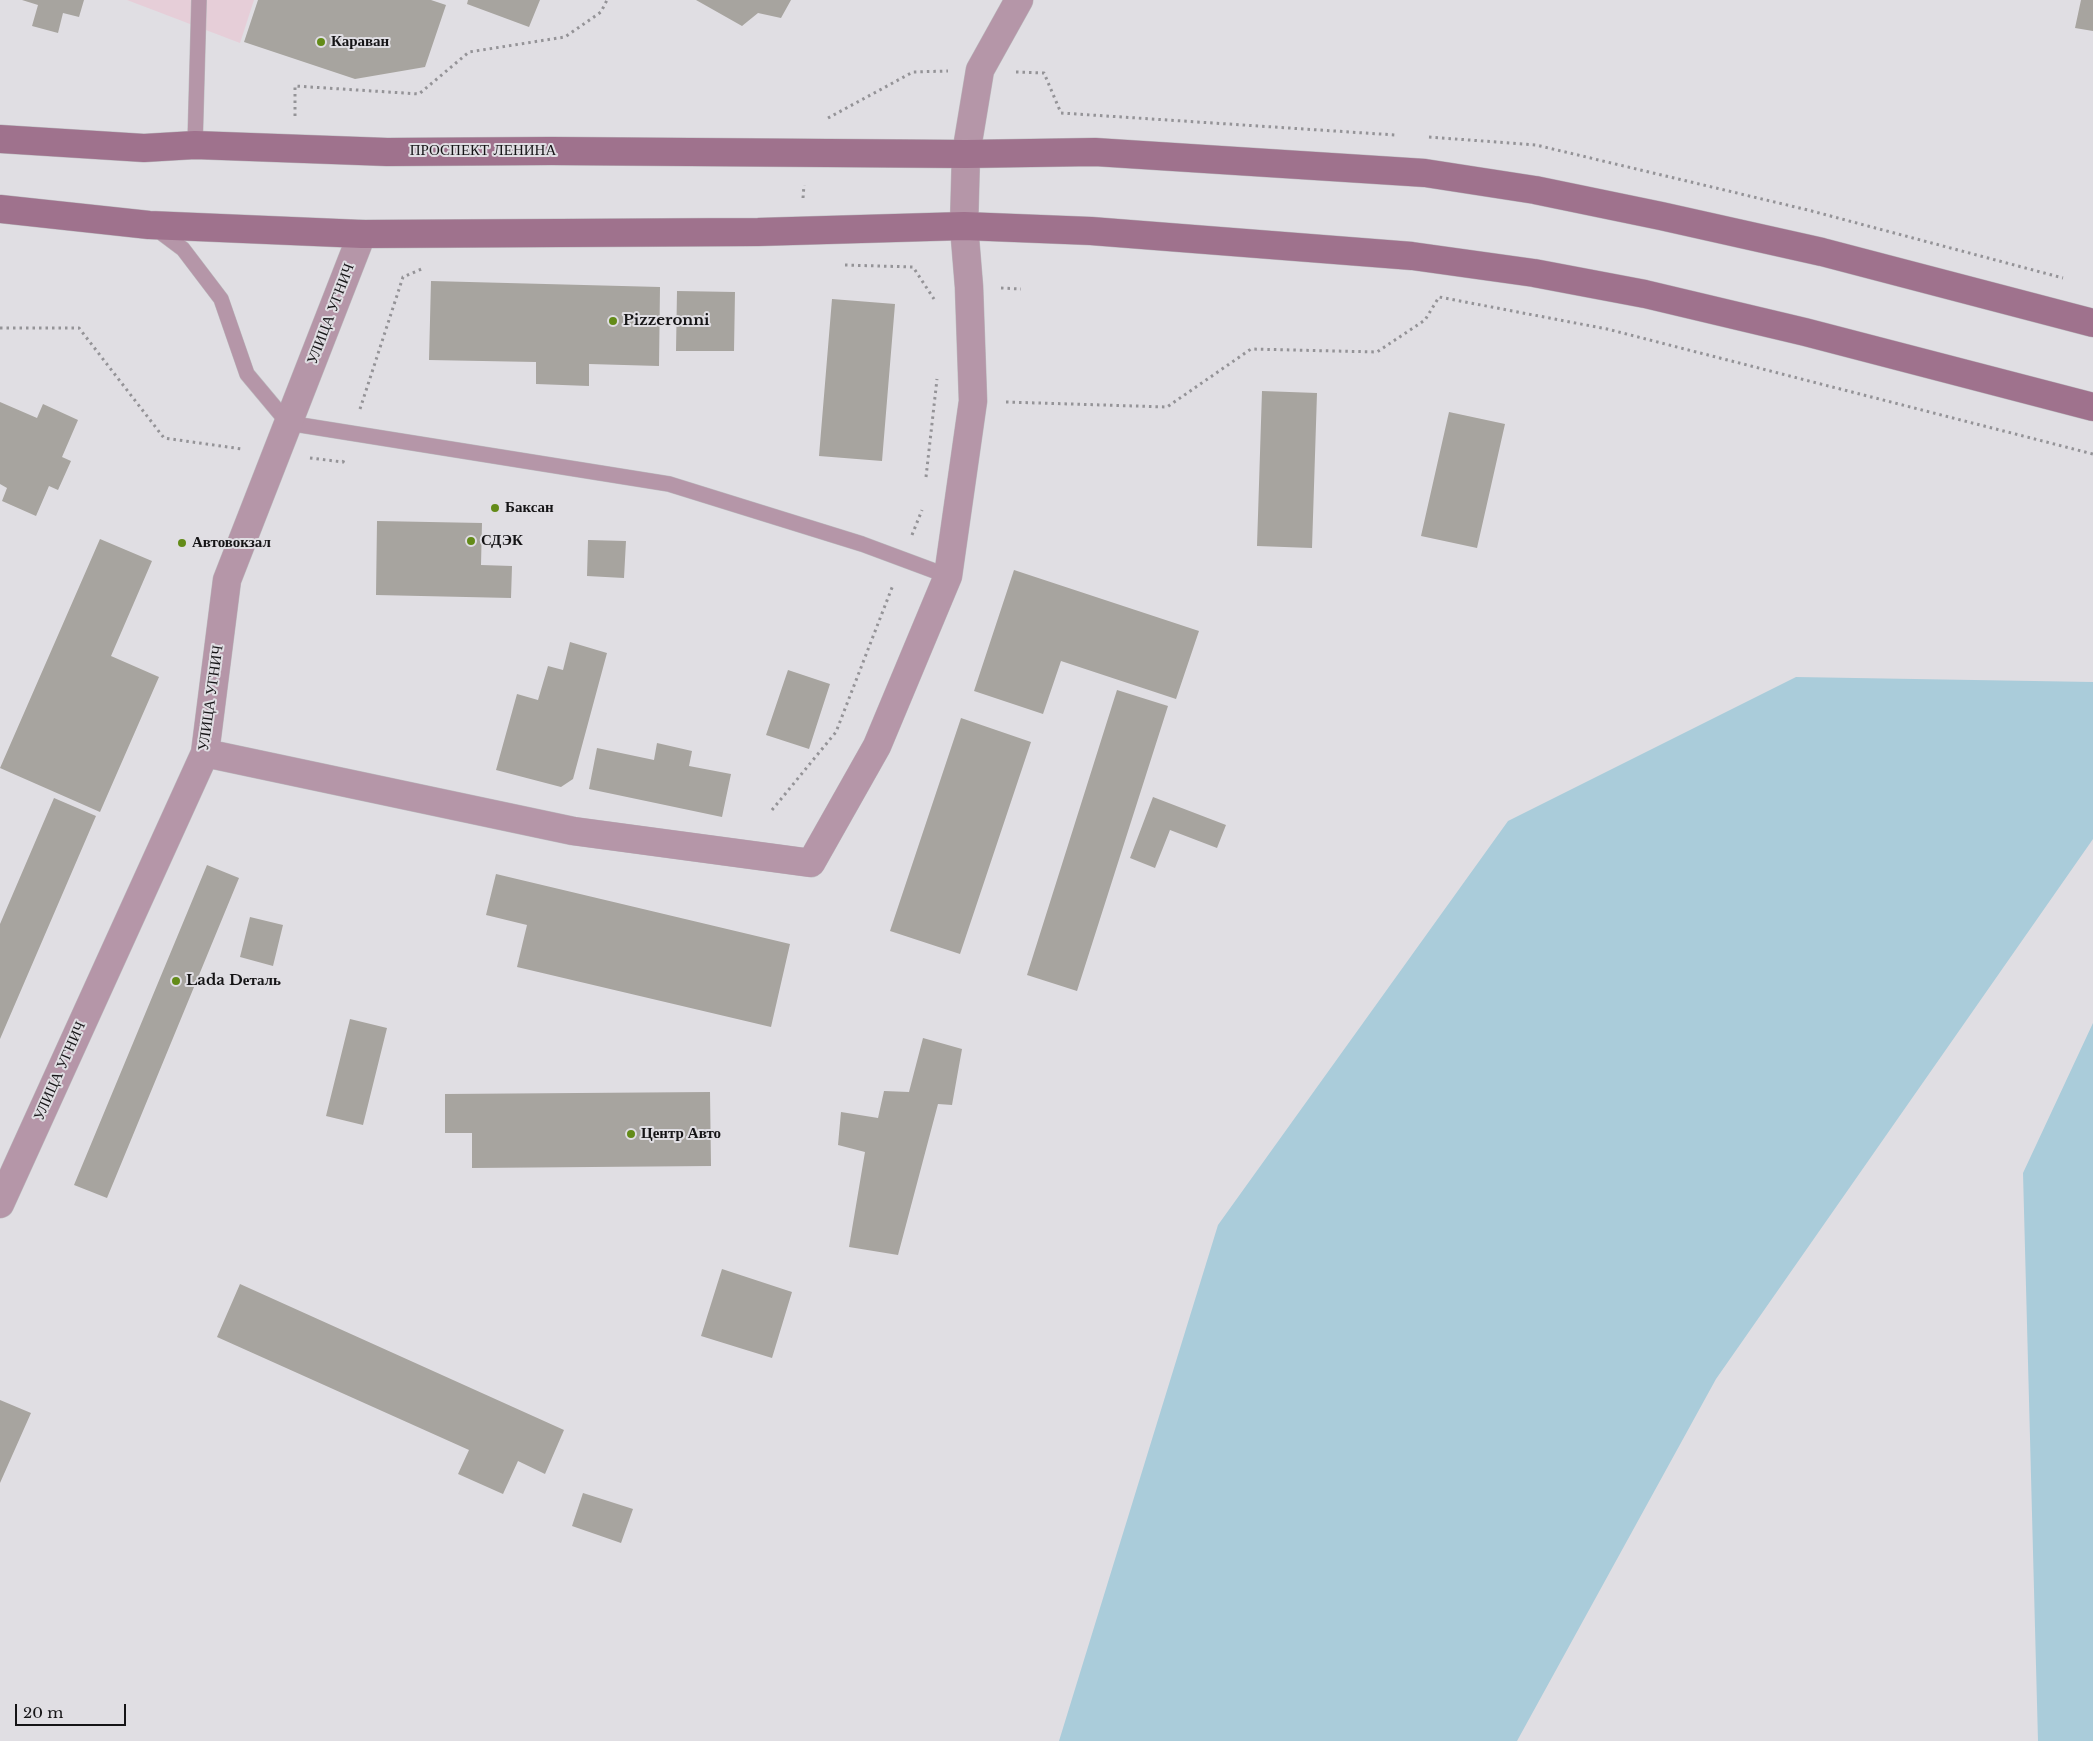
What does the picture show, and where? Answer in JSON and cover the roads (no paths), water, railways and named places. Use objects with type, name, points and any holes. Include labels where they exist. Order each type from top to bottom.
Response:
[{"type":"main road","name":"ПРОСПЕКТ ЛЕНИНА","points":[[0,139],[144,148],[195,145],[387,152],[561,151],[966,154],[1095,152],[1424,173],[1526,188],[1662,216],[1812,250],[2093,323]]},
{"type":"main road","points":[[0,209],[149,224],[362,234],[775,231],[964,226],[1091,231],[1412,256],[1534,273],[1646,294],[1805,332],[2093,407]]},
{"type":"street","points":[[205,753],[573,831],[811,864],[877,746],[948,576],[973,401],[969,287],[964,226],[966,154],[980,70],[1019,0]]},
{"type":"street","name":"УЛИЦА УГНИЧ","points":[[0,1204],[205,753],[227,580],[362,234]]},
{"type":"lane","points":[[195,145],[199,0]]},
{"type":"lane","points":[[149,224],[183,249],[221,299],[247,374],[288,423],[669,484],[862,544],[948,576]]},
{"type":"water","points":[[1796,677],[2093,682],[2093,839],[1716,1379],[1517,1741],[1059,1741],[1218,1225],[1508,821]]},
{"type":"water","points":[[2093,1023],[2093,1741],[2038,1741],[2023,1173]]},
{"type":"place","name":"Караван","points":[[321,42]]},
{"type":"place","name":"Pizzeronni","points":[[613,321]]},
{"type":"place","name":"Баксан","points":[[495,508]]},
{"type":"place","name":"СДЭК","points":[[471,541]]},
{"type":"place","name":"Автовокзал","points":[[182,543]]},
{"type":"place","name":"Lada Dеталь","points":[[176,981]]},
{"type":"place","name":"Центр Авто","points":[[631,1134]]}]
